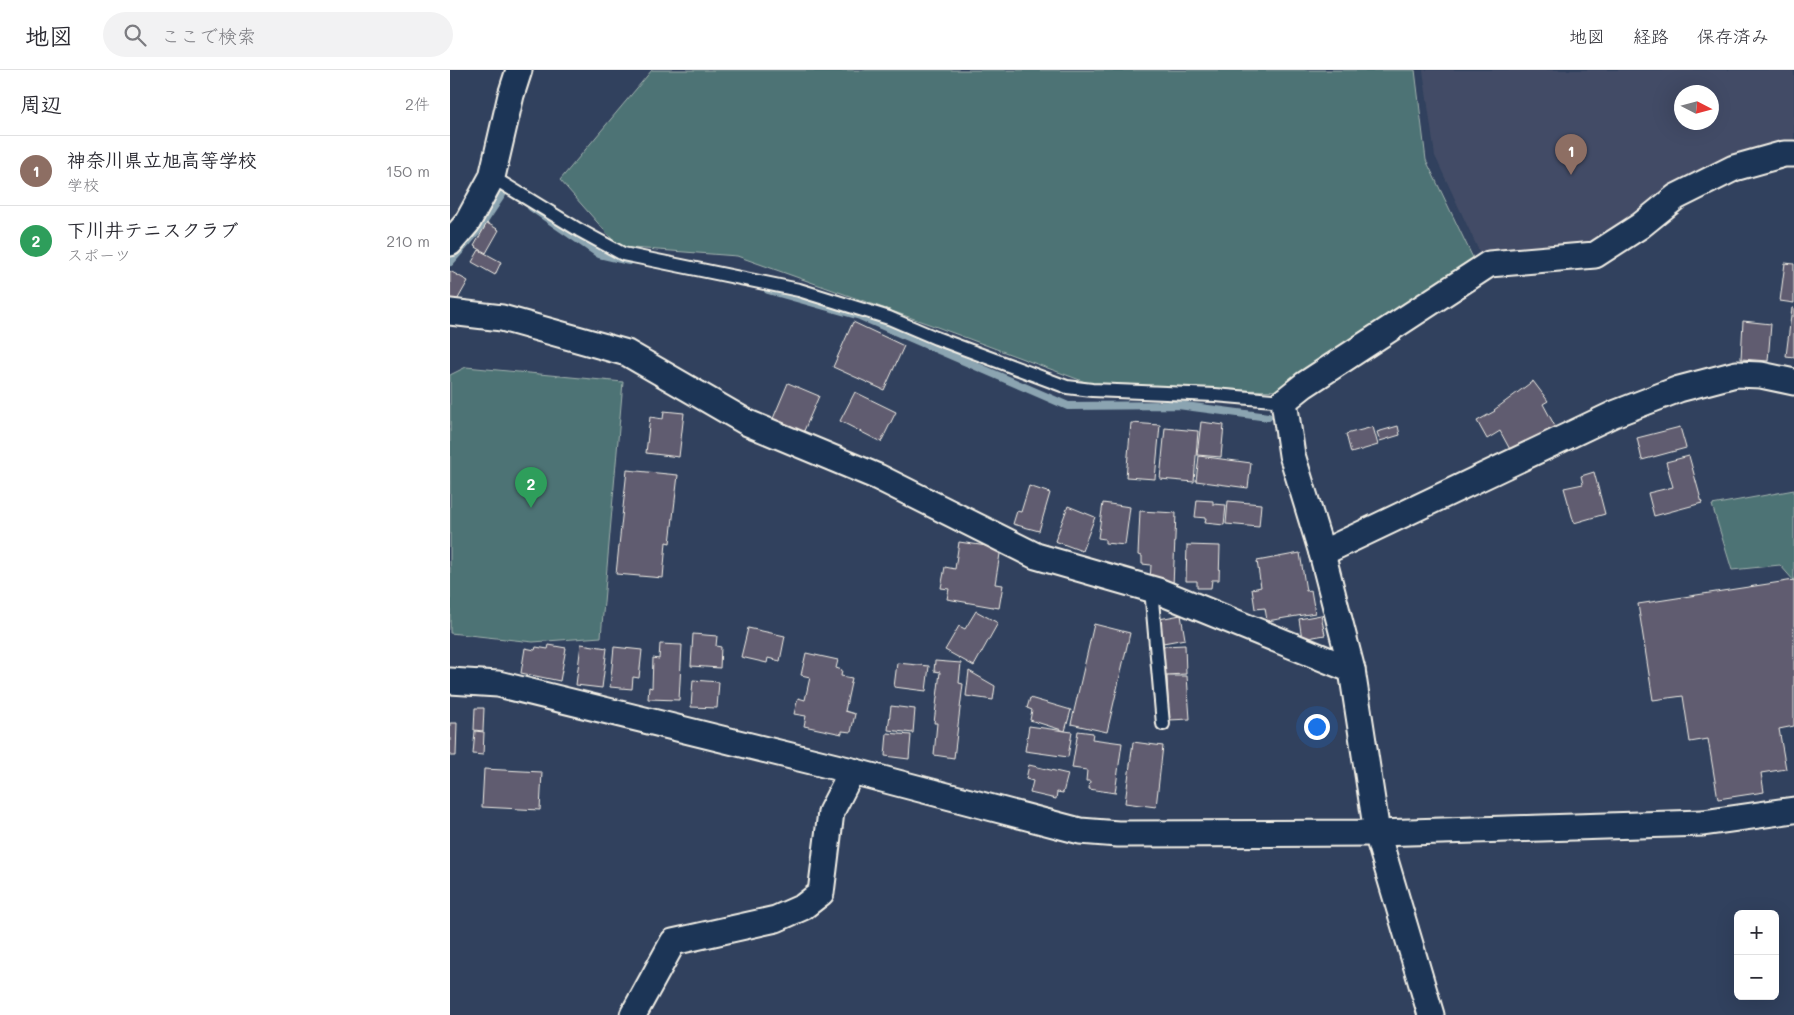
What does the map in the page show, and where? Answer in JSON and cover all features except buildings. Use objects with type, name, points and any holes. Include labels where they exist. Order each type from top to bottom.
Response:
[{"type":"street","points":[[450,243],[467,223],[492,177],[511,95],[519,70]]},
{"type":"street","points":[[1431,1015],[1377,833],[1352,670],[1322,554],[1292,455],[1284,401],[1304,385],[1488,264],[1595,255],[1640,226],[1676,197],[1734,168],[1784,154],[1794,154]]},
{"type":"street","points":[[450,312],[502,318],[627,353],[748,423],[878,477],[1036,556],[1151,589],[1352,670]]},
{"type":"street","points":[[1322,554],[1614,414],[1679,389],[1736,374],[1761,375],[1794,382]]},
{"type":"street","points":[[450,681],[498,684],[852,771],[1080,831],[1118,834],[1377,833],[1703,824],[1794,810]]},
{"type":"street","points":[[633,1015],[673,942],[776,919],[803,907],[821,893],[831,812],[852,771]]},
{"type":"lane","points":[[492,177],[579,230],[623,254],[799,290],[889,318],[936,338],[1067,387],[1092,390],[1215,395],[1284,401]]},
{"type":"lane","points":[[1151,589],[1163,724]]},
{"type":"shaded area","points":[[1423,70],[1794,70],[1794,142],[1594,244],[1480,253],[1435,156]]},
{"type":"green space","points":[[652,70],[1415,70],[1426,160],[1474,260],[1279,391],[1096,386],[737,256],[619,247],[560,180]]},
{"type":"green space","points":[[466,367],[623,382],[601,637],[533,642],[450,633],[450,375]]},
{"type":"green space","points":[[1794,490],[1794,581],[1780,565],[1732,570],[1712,505]]},
{"type":"waterway","points":[[450,262],[479,229],[505,190],[499,186]]},
{"type":"waterway","points":[[531,207],[599,254],[629,261]]},
{"type":"waterway","points":[[768,290],[860,316],[1068,406],[1178,405],[1268,417]]},
{"type":"place","name":"神奈川県立旭高等学校","points":[[1571,175]]},
{"type":"place","name":"下川井テニスクラブ","points":[[531,508]]}]
